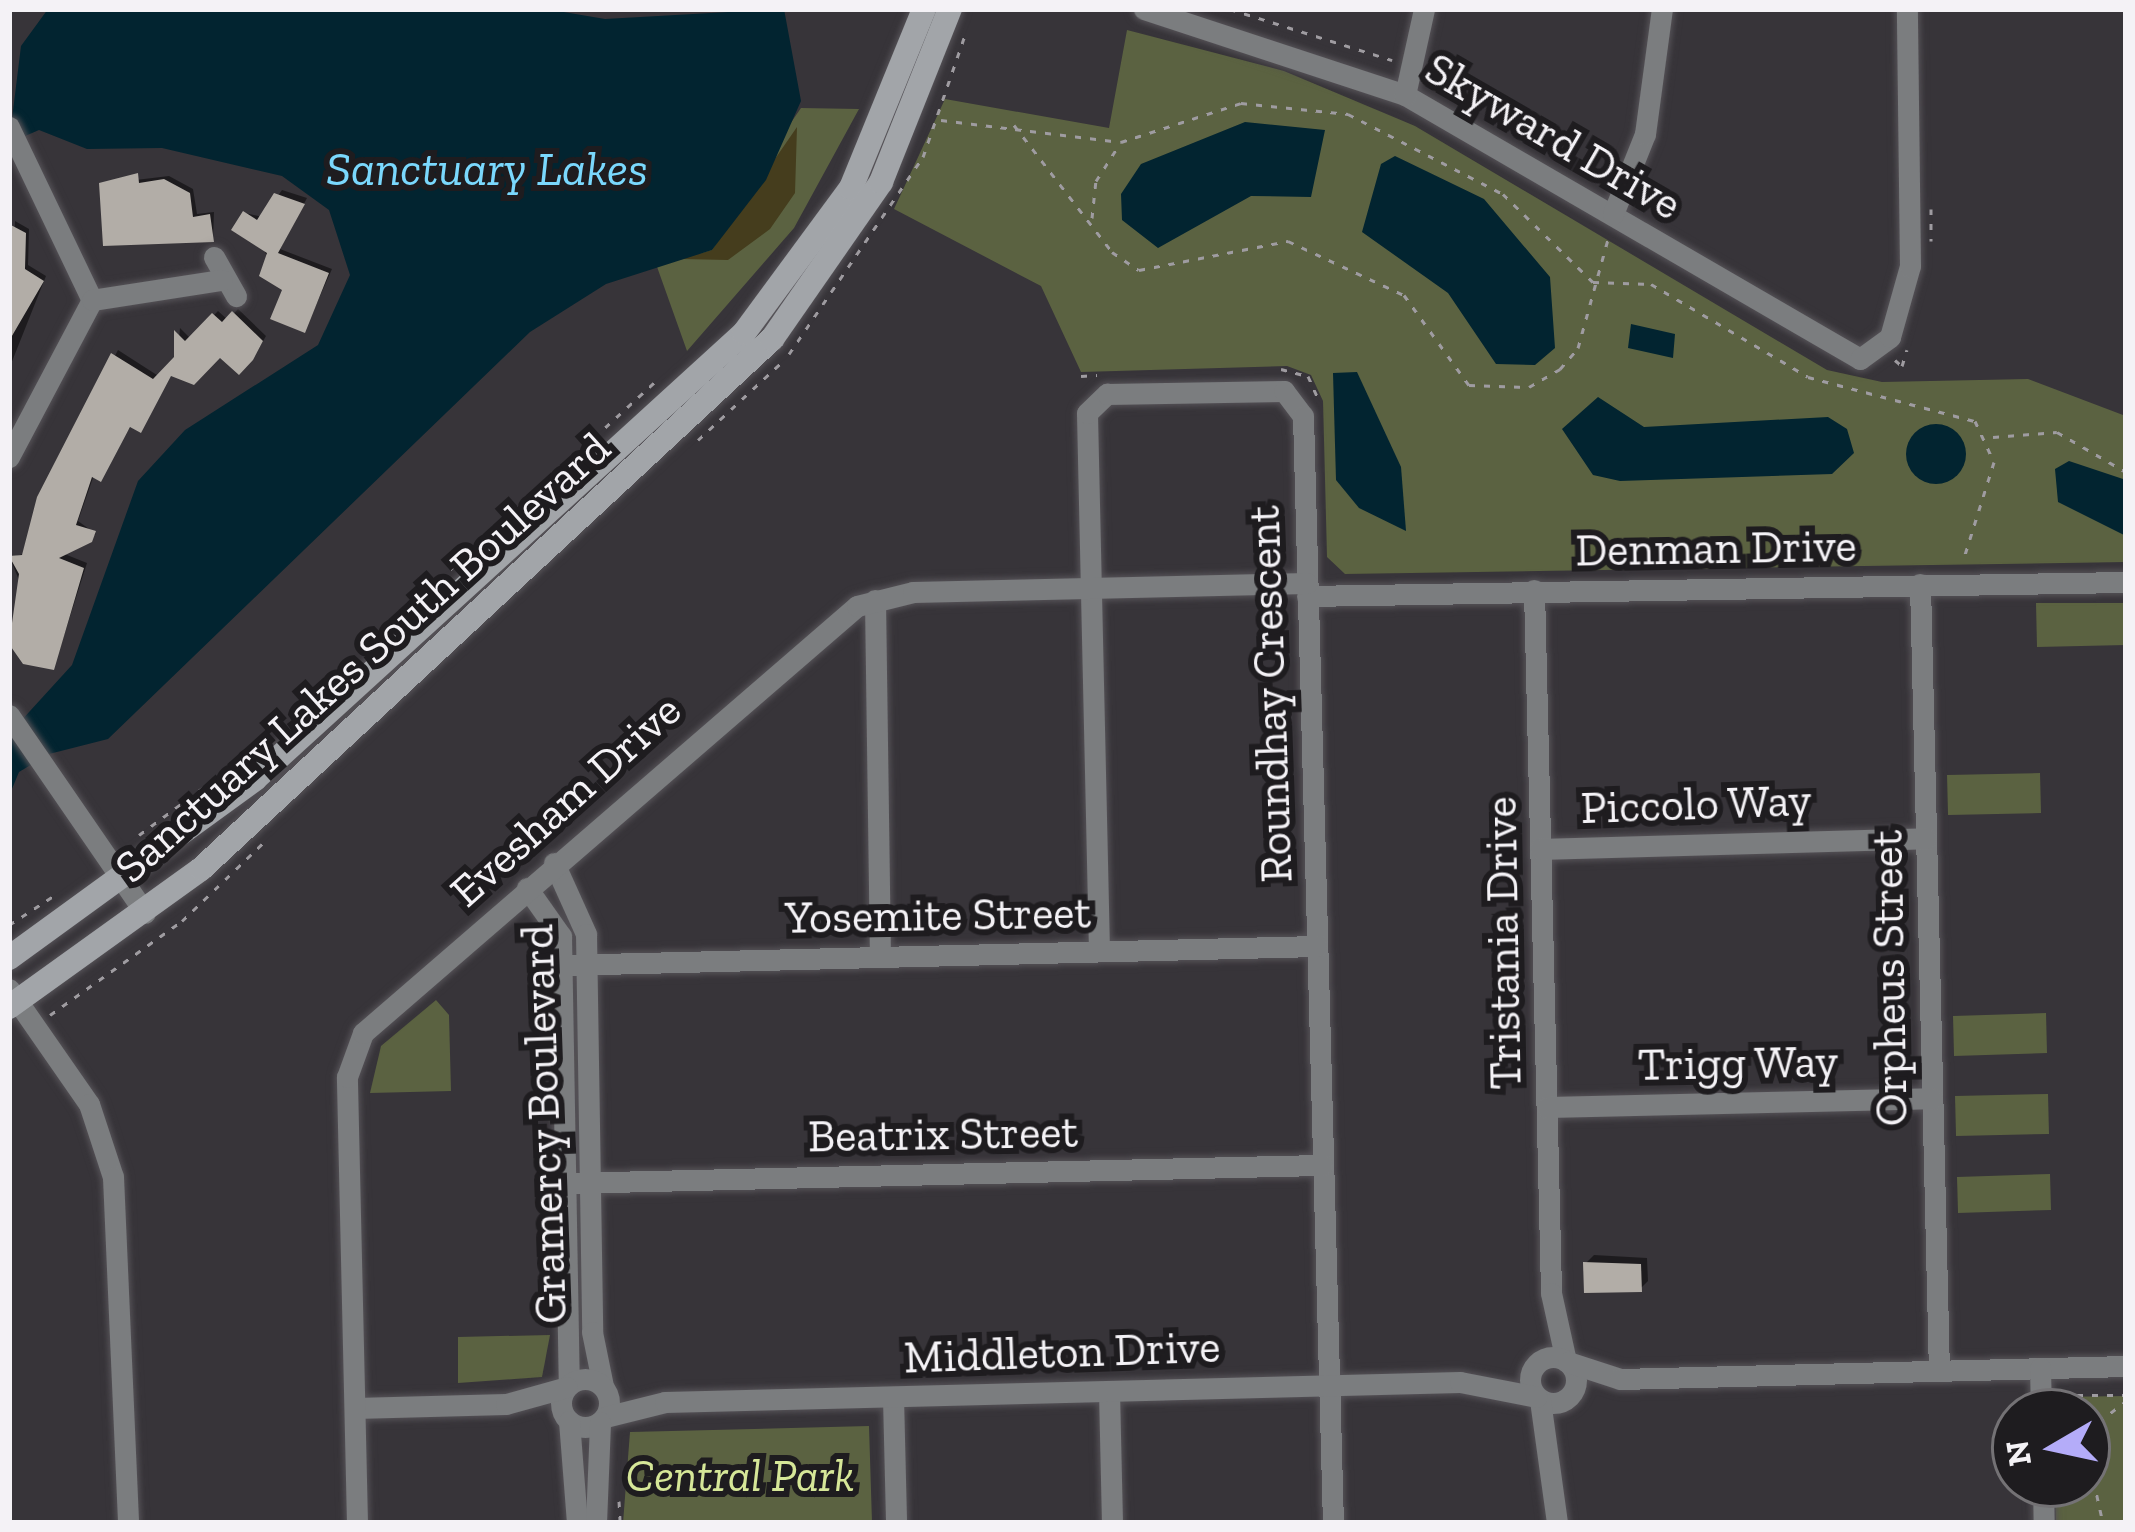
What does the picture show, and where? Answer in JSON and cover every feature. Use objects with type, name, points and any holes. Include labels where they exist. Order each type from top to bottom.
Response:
[{"type":"street","name":"Sanctuary Lakes South Boulevard","points":[[9,958],[119,882],[305,737],[634,427],[718,359],[807,258],[872,146],[924,9]]},
{"type":"street","name":"Skyward Drive","points":[[1144,9],[1186,14],[1405,95],[1844,356],[1875,355],[1893,330],[1912,252],[1907,9]]},
{"type":"street","points":[[1405,95],[1424,9]]},
{"type":"street","points":[[1612,214],[1645,134],[1662,9]]},
{"type":"street","name":"Sanctuary Lakes South Boulevard","points":[[12,999],[145,913],[654,452],[772,339],[844,245],[899,146],[959,16]]},
{"type":"street","points":[[12,133],[92,300]]},
{"type":"street","points":[[92,300],[228,288],[214,257]]},
{"type":"street","points":[[9,457],[92,300]]},
{"type":"street","name":"Roundhay Crescent","points":[[1090,588],[1090,406],[1107,394],[1296,397],[1307,589],[1333,1523]]},
{"type":"street","name":"Sanctuary Lakes South Boulevard","points":[[634,427],[654,452]]},
{"type":"street","name":"Denman Drive","points":[[1307,589],[2126,582]]},
{"type":"street","name":"Orpheus Street","points":[[1920,584],[1939,1370]]},
{"type":"street","points":[[880,957],[873,679],[866,603],[1090,588],[1307,589]]},
{"type":"street","points":[[1090,588],[1099,951]]},
{"type":"street","name":"Tristania Drive","points":[[1534,590],[1551,1293],[1571,1395]]},
{"type":"street","name":"Evesham Drive","points":[[357,1523],[350,1053],[554,863],[866,603]]},
{"type":"street","points":[[13,722],[119,882],[145,913]]},
{"type":"street","name":"Piccolo Way","points":[[1540,849],[1926,838]]},
{"type":"street","name":"Gramercy Boulevard","points":[[554,863],[582,916],[602,1420]]},
{"type":"street","name":"Gramercy Boulevard","points":[[527,888],[555,916],[561,964],[568,1419]]},
{"type":"street","name":"Yosemite Street","points":[[561,964],[1317,946]]},
{"type":"street","points":[[12,999],[89,1104],[112,1177],[128,1523]]},
{"type":"street","name":"Trigg Way","points":[[1546,1108],[1932,1097]]},
{"type":"street","name":"Beatrix Street","points":[[567,1183],[1322,1165]]},
{"type":"street","name":"Tristania Drive","points":[[1539,1398],[1536,1365],[1551,1293]]},
{"type":"street","points":[[1567,1362],[1620,1379]]},
{"type":"street","name":"Middleton Drive","points":[[506,1405],[568,1419],[602,1420],[665,1402],[1460,1382],[1567,1362]]},
{"type":"street","points":[[1555,1449],[1571,1395],[1620,1379],[2126,1366]]},
{"type":"street","points":[[2040,1368],[2041,1388]]},
{"type":"street","name":"Middleton Drive","points":[[1460,1382],[1539,1398],[1571,1395]]},
{"type":"street","name":"Middleton Drive","points":[[506,1405],[568,1386],[604,1387],[665,1402]]},
{"type":"street","points":[[1109,1391],[1112,1523]]},
{"type":"street","points":[[893,1397],[896,1523]]},
{"type":"street","points":[[1539,1398],[1555,1449],[1557,1523]]},
{"type":"street","points":[[355,1408],[506,1405]]},
{"type":"street","points":[[568,1419],[577,1523]]},
{"type":"street","points":[[596,1523],[602,1420]]},
{"type":"path","points":[[959,16],[939,120],[1014,124],[1121,142],[1241,103],[1330,109],[1503,194],[1593,281],[1666,290],[1808,377],[1955,410],[1991,438],[2046,429],[2126,472]]},
{"type":"path","points":[[1014,124],[1139,270],[1174,271],[1265,240],[1354,265],[1404,295],[1468,386],[1529,387],[1559,368],[1578,348],[1612,214]]},
{"type":"path","points":[[1093,220],[1096,181],[1121,142]]},
{"type":"path","points":[[1263,370],[1308,376],[1320,423]]},
{"type":"path","points":[[388,627],[665,374]]},
{"type":"path","points":[[1081,376],[1106,375]]},
{"type":"path","points":[[1984,568],[1962,566],[1982,504],[1991,438]]},
{"type":"path","points":[[133,840],[232,767]]},
{"type":"path","points":[[9,925],[64,889]]},
{"type":"green space","points":[[1127,30],[1284,71],[1415,126],[1827,370],[1882,382],[2028,379],[2123,415],[2126,562],[1345,574],[1327,557],[1323,401],[1311,375],[1287,366],[1081,372],[1041,286],[894,209],[945,99],[1109,128]]},
{"type":"green space","points":[[801,108],[859,109],[794,228],[687,351],[656,264],[699,256]]},
{"type":"green space","points":[[2036,603],[2124,603],[2126,645],[2037,647]]},
{"type":"green space","points":[[2040,773],[2041,813],[1948,815],[1947,775]]},
{"type":"green space","points":[[436,1000],[449,1015],[451,1091],[370,1093],[381,1046]]},
{"type":"green space","points":[[2046,1013],[2047,1053],[1954,1056],[1953,1016]]},
{"type":"green space","points":[[2048,1094],[2049,1134],[1956,1136],[1955,1096]]},
{"type":"green space","points":[[2050,1174],[2051,1210],[1958,1213],[1957,1177]]},
{"type":"green space","points":[[550,1335],[542,1377],[458,1383],[458,1337]]},
{"type":"green space","points":[[2111,1396],[2126,1396],[2126,1523],[2056,1523],[2056,1508],[2111,1508]]},
{"type":"green space","name":"Central Park","points":[[869,1426],[872,1523],[623,1523],[630,1432]]},
{"type":"sand","points":[[797,127],[795,193],[770,229],[728,260],[682,259],[712,250]]},
{"type":"water","name":"Sanctuary Lakes","points":[[48,9],[546,9],[605,19],[784,9],[801,101],[766,180],[712,250],[606,284],[530,332],[108,739],[49,754],[19,772],[9,796],[9,734],[72,665],[138,481],[185,430],[318,345],[350,275],[329,210],[282,176],[162,148],[87,149],[39,130],[9,143],[21,46]]},
{"type":"water","points":[[1245,122],[1325,130],[1311,197],[1251,196],[1158,248],[1122,220],[1121,194],[1141,164]]},
{"type":"water","points":[[1395,156],[1484,199],[1550,277],[1555,348],[1535,365],[1496,364],[1448,293],[1362,232],[1381,164]]},
{"type":"water","points":[[1631,324],[1675,334],[1673,358],[1628,348]]},
{"type":"water","points":[[1357,372],[1401,467],[1406,531],[1359,508],[1336,480],[1333,373]]},
{"type":"water","points":[[1598,397],[1644,427],[1828,417],[1847,429],[1854,453],[1832,474],[1620,481],[1593,475],[1562,429]]},
{"type":"water","points":[[1936,424],[1957,433],[1966,454],[1957,475],[1936,484],[1915,475],[1906,454],[1915,433]]},
{"type":"water","points":[[2069,461],[2126,480],[2126,536],[2058,502],[2055,469]]},
{"type":"building","points":[[138,173],[139,183],[164,179],[190,193],[193,217],[210,214],[214,242],[103,246],[99,183]]},
{"type":"building","points":[[274,193],[305,204],[278,253],[329,273],[305,333],[270,319],[282,290],[259,276],[267,253],[231,230],[243,211],[257,220]]},
{"type":"building","points":[[9,224],[26,233],[25,269],[44,281],[9,341]]},
{"type":"building","points":[[232,311],[263,341],[253,360],[239,375],[220,358],[194,385],[171,376],[141,433],[130,427],[101,482],[92,477],[76,525],[96,531],[92,542],[59,558],[84,568],[54,670],[23,664],[9,644],[19,574],[9,556],[22,555],[37,497],[111,353],[153,379],[174,357],[174,330],[185,341],[212,313],[222,322]]},
{"type":"building","points":[[1583,1262],[1641,1264],[1642,1292],[1584,1293]]}]
